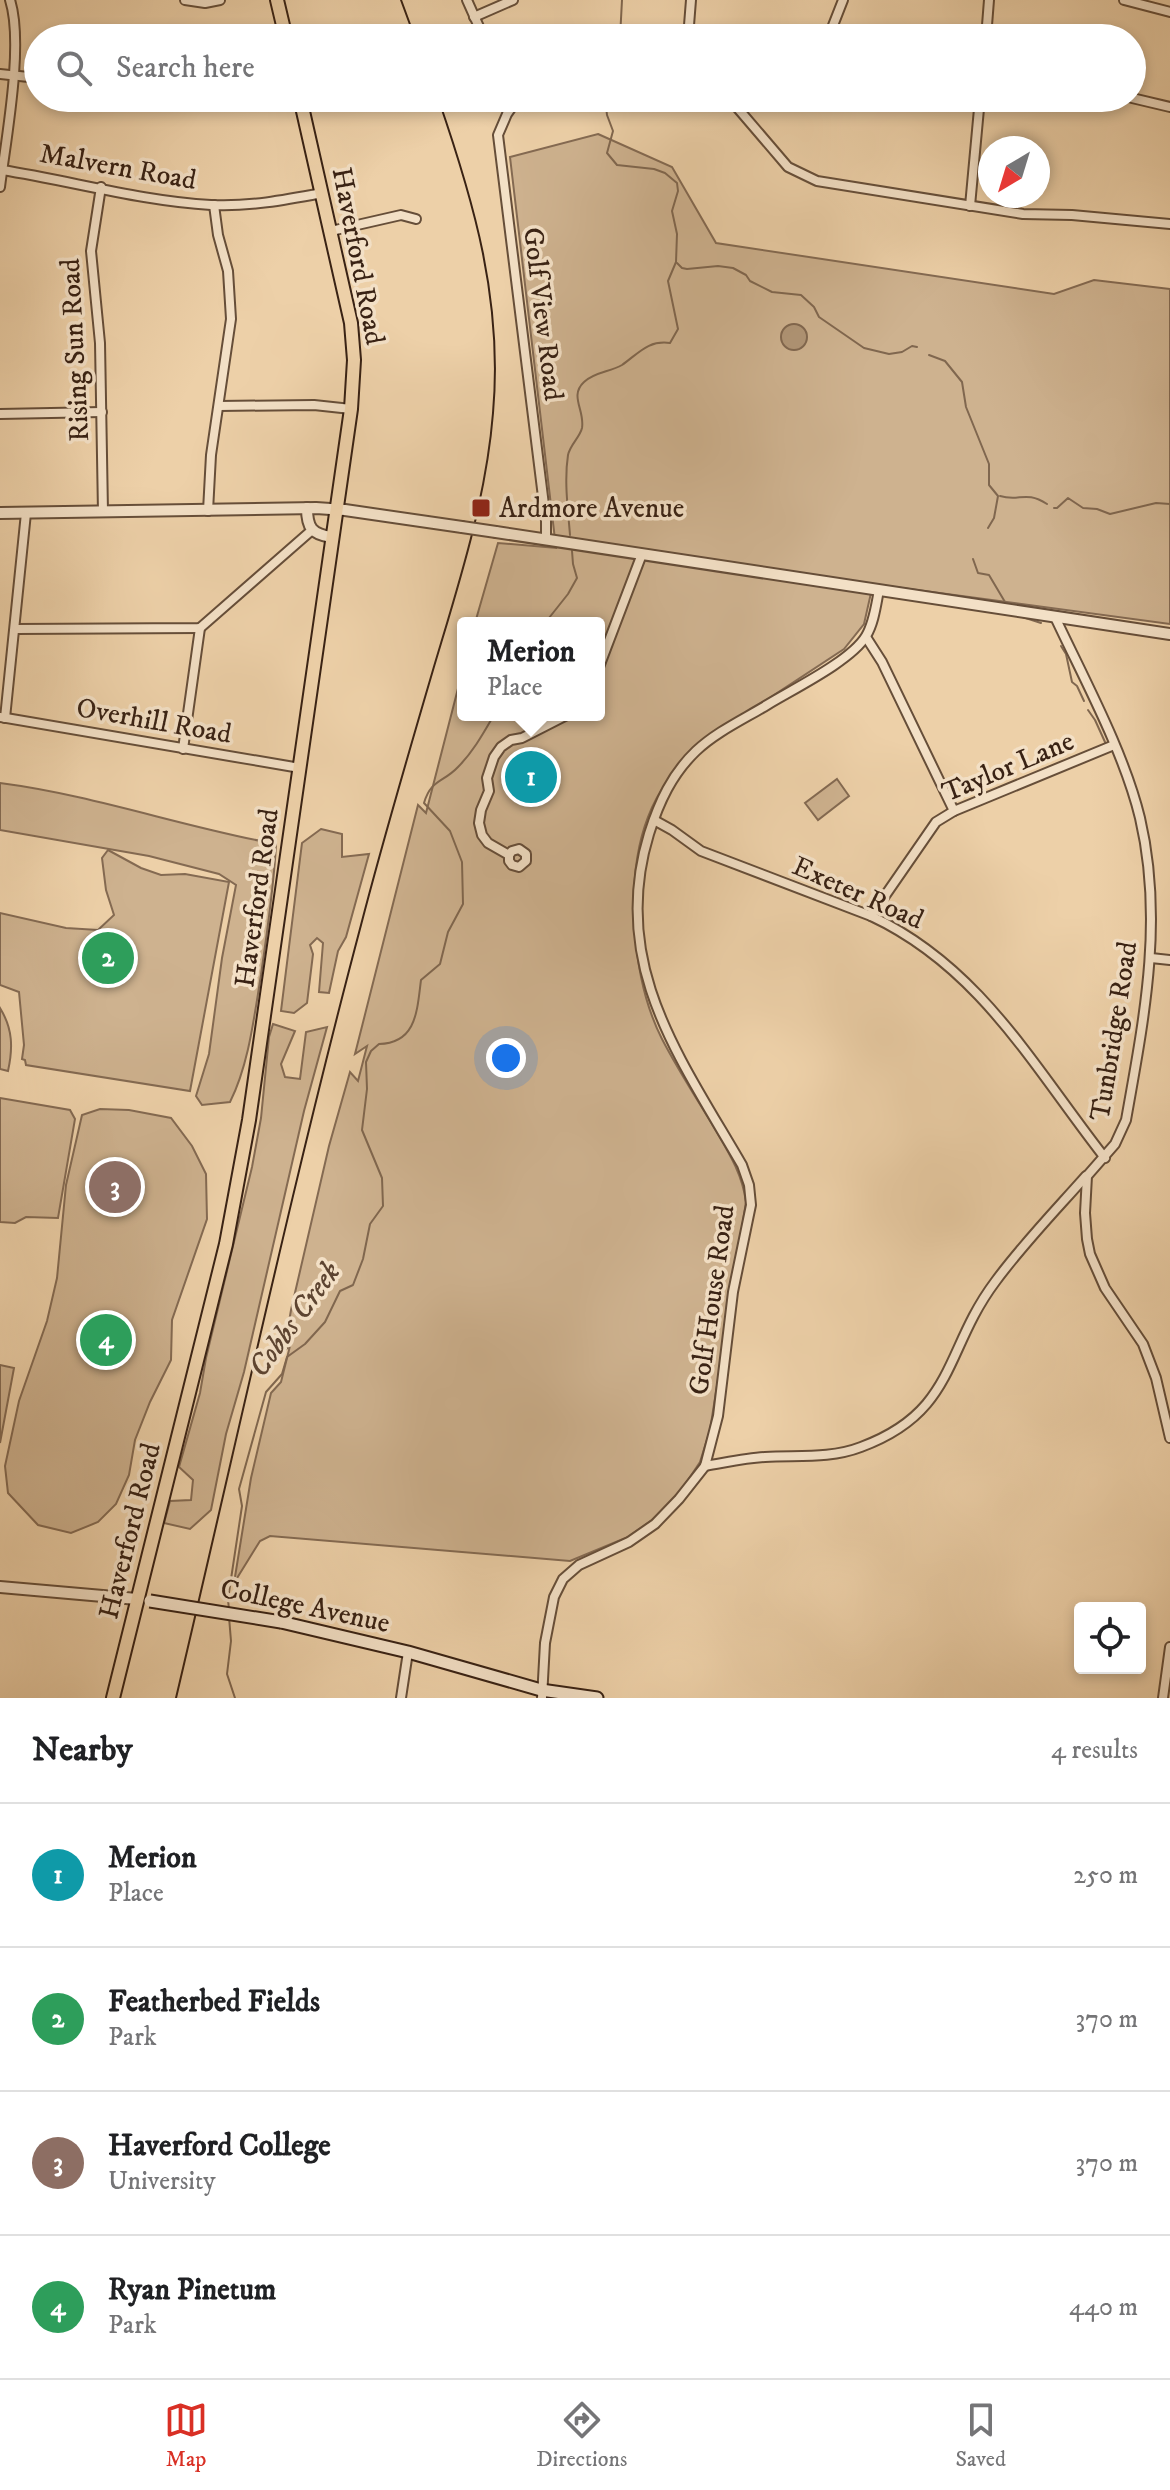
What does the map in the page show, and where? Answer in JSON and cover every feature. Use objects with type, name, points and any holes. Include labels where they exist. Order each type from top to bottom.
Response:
[{"type":"main road","points":[[277,0],[283,24]]},
{"type":"main road","name":"Haverford Road","points":[[113,1698],[143,1600],[226,1244],[249,1120],[351,409],[354,360],[351,323],[303,112]]},
{"type":"main road","name":"College Avenue","points":[[143,1600],[281,1622],[408,1652],[541,1694],[597,1698]]},
{"type":"street","points":[[0,187],[13,75],[15,28],[10,0]]},
{"type":"street","points":[[185,0],[205,3],[220,0]]},
{"type":"street","points":[[467,0],[477,24]]},
{"type":"street","points":[[474,17],[513,0]]},
{"type":"street","points":[[689,24],[691,0]]},
{"type":"street","points":[[834,24],[843,0]]},
{"type":"street","points":[[987,24],[989,0]]},
{"type":"street","points":[[1124,0],[1170,12]]},
{"type":"street","points":[[0,74],[24,76]]},
{"type":"street","points":[[1146,101],[1170,107]]},
{"type":"street","name":"Golf View Road","points":[[508,112],[498,135],[546,540]]},
{"type":"street","points":[[743,112],[788,167],[817,181],[1023,214],[1170,224]]},
{"type":"street","points":[[970,206],[979,112]]},
{"type":"street","name":"Malvern Road","points":[[2,170],[170,202],[214,205],[268,203],[322,193]]},
{"type":"street","name":"Rising Sun Road","points":[[101,187],[91,251],[100,343],[103,512]]},
{"type":"street","points":[[208,511],[211,455],[231,319],[228,271],[214,205]]},
{"type":"street","points":[[331,231],[401,215],[416,219]]},
{"type":"street","points":[[219,406],[314,405],[351,409]]},
{"type":"street","points":[[0,414],[102,412]]},
{"type":"street","points":[[307,508],[307,521],[312,530],[331,537]]},
{"type":"street","points":[[0,513],[335,509],[1170,634]]},
{"type":"street","points":[[2,718],[15,629],[26,513]]},
{"type":"street","points":[[183,749],[200,628],[312,530]]},
{"type":"street","points":[[605,651],[642,554]]},
{"type":"street","points":[[879,590],[866,637],[882,662],[954,811]]},
{"type":"street","name":"Tunbridge Road","points":[[705,1466],[762,1457],[843,1453],[871,1443],[910,1420],[940,1387],[993,1284],[1105,1158],[1123,1132],[1151,958],[1148,860],[1139,816],[1114,745],[1055,617]]},
{"type":"street","points":[[15,629],[200,628]]},
{"type":"street","name":"Golf House Road","points":[[541,1694],[552,1603],[563,1579],[579,1565],[629,1542],[655,1524],[705,1466],[718,1416],[733,1292],[751,1205],[749,1185],[742,1165],[667,1037],[652,996],[639,949],[637,898],[644,851],[663,794],[680,768],[698,749],[842,659],[866,637]]},
{"type":"street","name":"Overhill Road","points":[[2,718],[300,768]]},
{"type":"street","points":[[509,855],[488,843],[479,823],[489,791],[487,778],[494,757],[511,740],[522,738],[555,721]]},
{"type":"street","name":"Taylor Lane","points":[[871,916],[936,822],[954,811],[1114,745]]},
{"type":"street","name":"Exeter Road","points":[[654,820],[701,851],[871,916],[898,929],[928,950],[991,1006],[1105,1158]]},
{"type":"street","points":[[1151,958],[1170,960]]},
{"type":"street","points":[[1087,1176],[1085,1213],[1090,1254],[1105,1288],[1143,1344],[1156,1378],[1170,1438]]},
{"type":"street","name":"College Avenue","points":[[0,1587],[143,1600]]},
{"type":"street","points":[[1163,1698],[1170,1647]]},
{"type":"street","points":[[401,1698],[408,1652]]},
{"type":"shaded area","points":[[598,134],[672,167],[716,243],[1054,294],[1094,280],[1170,289],[1170,624],[873,584],[864,624],[844,649],[695,747],[674,771],[657,798],[640,842],[634,899],[638,959],[644,988],[662,1039],[733,1162],[746,1202],[710,1430],[700,1462],[676,1498],[628,1537],[570,1561],[270,1536],[260,1541],[234,1583],[251,1478],[271,1393],[281,1382],[290,1346],[284,1351],[329,1146],[350,1072],[358,1081],[367,1046],[355,1054],[418,805],[426,813],[457,692],[457,721],[605,721],[605,617],[477,617],[498,543],[556,548],[510,157]]},
{"type":"shaded area","points":[[794,324],[803,328],[807,337],[803,346],[794,350],[785,346],[781,337],[785,328]]},
{"type":"shaded area","points":[[837,779],[849,796],[818,820],[805,803]]},
{"type":"shaded area","points":[[0,783],[69,795],[276,844],[270,910],[253,1024],[242,1072],[230,1102],[202,1105],[196,1096],[209,1054],[236,885],[219,874],[149,856],[0,830]]},
{"type":"shaded area","points":[[321,829],[342,834],[342,857],[369,854],[346,937],[338,951],[329,993],[319,992],[323,943],[317,938],[310,945],[313,954],[307,1003],[294,1013],[281,1011],[302,843]]},
{"type":"shaded area","points":[[108,850],[161,875],[185,874],[229,882],[190,1091],[26,1065],[22,1059],[24,1045],[19,992],[0,985],[0,913],[66,928],[98,930],[114,915],[106,890],[102,858]]},
{"type":"shaded area","points":[[0,1008],[11,1039],[8,1071],[0,1069]]},
{"type":"shaded area","points":[[273,1024],[295,1031],[281,1064],[285,1077],[300,1079],[306,1032],[327,1027],[304,1111],[244,1372],[226,1434],[211,1510],[190,1529],[164,1523],[170,1501],[191,1500],[193,1480],[179,1467],[200,1393],[252,1167]]},
{"type":"shaded area","points":[[0,1098],[70,1110],[75,1119],[58,1218],[26,1217],[15,1223],[0,1222]]},
{"type":"shaded area","points":[[100,1109],[129,1110],[171,1118],[192,1146],[206,1174],[207,1219],[172,1320],[171,1360],[135,1440],[129,1475],[116,1504],[98,1522],[71,1533],[38,1525],[8,1493],[5,1466],[19,1401],[47,1321],[57,1278],[66,1185],[82,1115]]},
{"type":"shaded area","points":[[0,1365],[14,1368],[0,1443]]},
{"type":"waterway","name":"Cobbs Creek","points":[[621,24],[622,0]]},
{"type":"waterway","name":"Cobbs Creek","points":[[570,535],[567,465],[569,451],[582,428],[578,398],[580,387],[588,379],[622,365],[650,345],[670,343],[678,329],[668,281],[676,262],[677,234],[672,211],[677,183],[654,169],[617,165],[607,153],[613,131],[607,112]]},
{"type":"waterway","points":[[677,263],[687,269],[733,268],[772,292],[801,295],[814,307],[819,317],[864,348],[889,354],[917,347]]},
{"type":"waterway","points":[[929,355],[945,361],[962,382],[966,407],[989,464],[989,485],[998,496],[994,518],[988,528]]},
{"type":"waterway","points":[[1000,496],[1028,497],[1047,504]]},
{"type":"waterway","points":[[1054,508],[1068,498],[1083,508],[1110,514],[1156,503],[1170,504]]},
{"type":"waterway","name":"Cobbs Creek","points":[[550,617],[577,578],[572,551]]},
{"type":"waterway","points":[[973,559],[978,573],[989,575],[1005,602]]},
{"type":"waterway","points":[[1016,615],[1041,623]]},
{"type":"waterway","points":[[1061,646],[1066,654],[1072,682],[1084,701]]},
{"type":"waterway","points":[[1088,710],[1105,742]]},
{"type":"waterway","name":"Cobbs Creek","points":[[229,1610],[242,1506],[239,1489],[266,1392],[282,1374],[287,1357],[305,1344],[325,1322],[340,1291],[353,1285],[363,1259],[370,1224],[383,1206],[382,1178],[362,1130],[367,1089],[366,1062],[379,1044],[401,1038],[413,1023],[421,980],[440,964],[448,932],[463,904],[462,862],[450,831],[424,803],[434,785],[453,772],[468,755],[490,721]]},
{"type":"waterway","name":"Cobbs Creek","points":[[229,1617],[231,1641],[227,1674],[235,1698]]},
{"type":"tram line","points":[[401,0],[410,24]]},
{"type":"tram line","points":[[176,1698],[336,1021],[387,829],[461,575],[484,478],[493,413],[494,331],[483,252],[443,112]]},
{"type":"place","name":"Ardmore Avenue","points":[[481,508]]},
{"type":"place","name":"Merion","points":[[531,777]]},
{"type":"place","name":"Featherbed Fields","points":[[108,958]]},
{"type":"place","name":"Haverford College","points":[[115,1187]]},
{"type":"place","name":"Ryan Pinetum","points":[[106,1340]]}]
